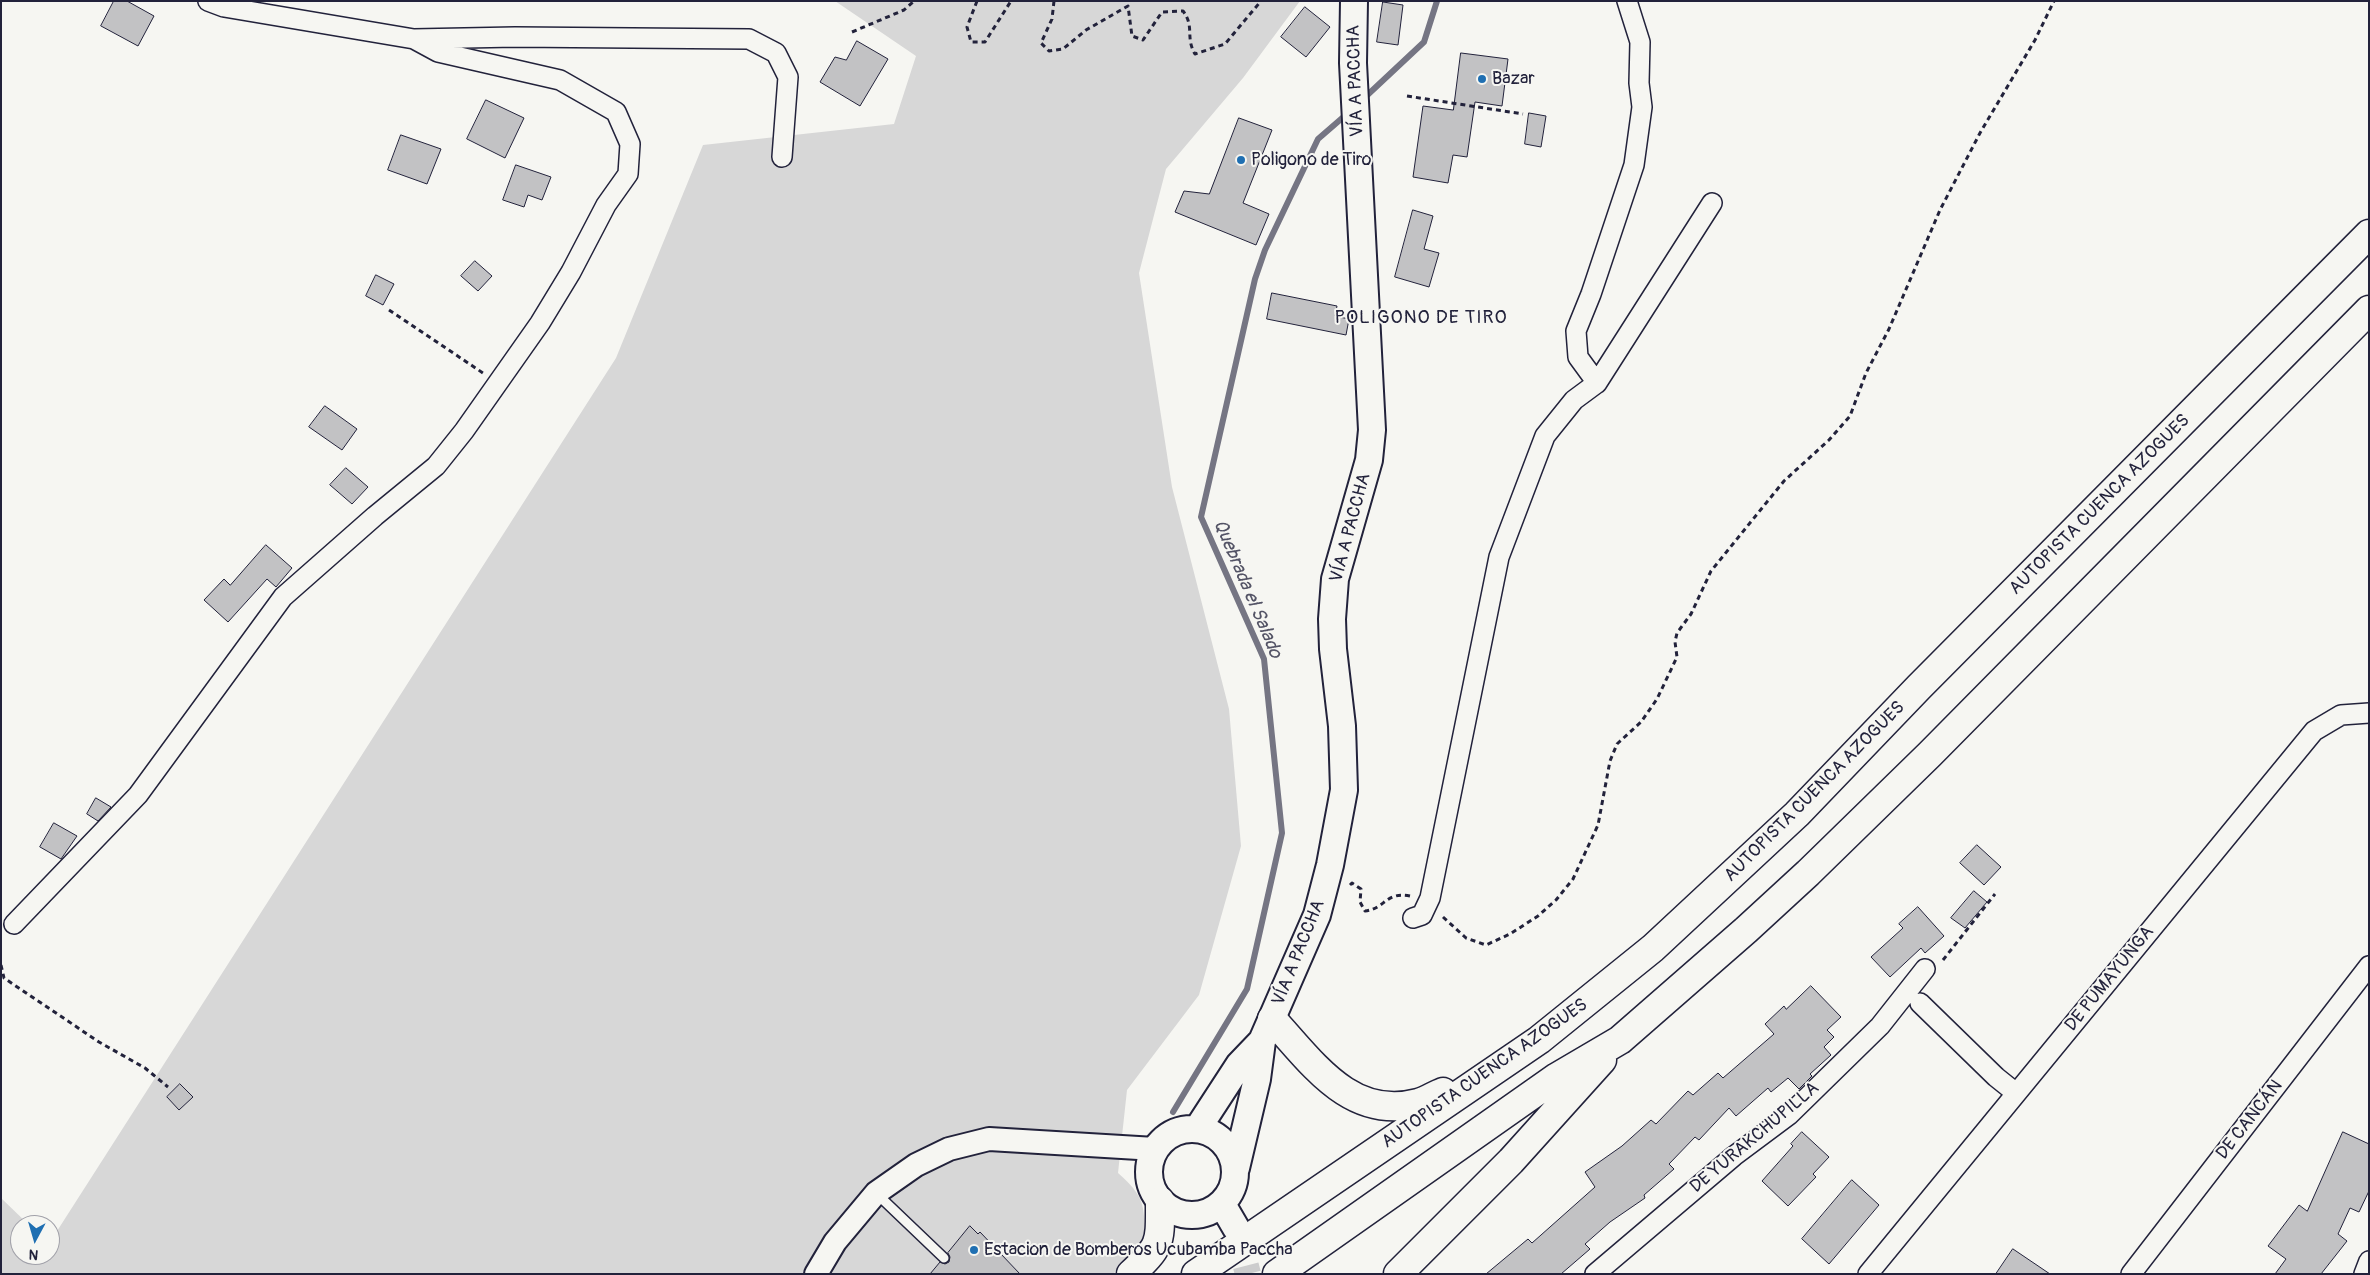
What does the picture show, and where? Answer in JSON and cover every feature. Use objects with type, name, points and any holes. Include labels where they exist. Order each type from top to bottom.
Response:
[{"type":"highway","name":"AUTOPISTA CUENCA AZOGUES","points":[[1196,1274],[1539,1040],[1654,948],[1754,856],[2369,234]]},
{"type":"highway","points":[[1398,1274],[1511,1161],[1620,1040],[1746,930],[1869,814],[2369,310]]},
{"type":"highway","points":[[1267,1030],[1335,1086],[1365,1103],[1400,1106],[1419,1103],[1509,1059]]},
{"type":"highway","points":[[1277,1274],[1557,1077],[1620,1040]]},
{"type":"highway","points":[[1131,1274],[1154,1253],[1160,1235],[1160,1201]]},
{"type":"main road","name":"VÍA A PACCHA","points":[[1236,1168],[1267,1030],[1317,915],[1330,865],[1344,790],[1342,726],[1333,649],[1334,589],[1337,570],[1369,460],[1372,430],[1356,105],[1354,1]]},
{"type":"main road","name":"VÍA A PACCHA","points":[[1198,1128],[1239,1065],[1267,1030]]},
{"type":"main road","points":[[1185,1128],[1198,1128],[1212,1133],[1224,1141],[1232,1154],[1236,1168],[1233,1187],[1222,1204],[1210,1212],[1184,1215],[1171,1210],[1160,1201],[1152,1189],[1149,1176],[1149,1162],[1155,1149],[1163,1139],[1173,1132],[1185,1128]]},
{"type":"main road","points":[[1222,1204],[1236,1228]]},
{"type":"street","points":[[208,1],[224,7],[414,38],[749,39],[776,53],[788,77],[782,158]]},
{"type":"street","points":[[1597,383],[1578,357],[1576,332],[1592,294],[1634,165],[1642,107],[1639,83],[1640,42],[1627,1]]},
{"type":"street","points":[[14,924],[138,795],[284,597],[375,516],[436,466],[540,323],[571,272],[606,205],[628,174],[630,144],[616,112],[560,80],[438,52],[414,38]]},
{"type":"street","points":[[1413,918],[1422,915],[1430,898],[1499,557],[1545,436],[1574,400],[1597,383],[1712,203]]},
{"type":"street","name":"DE PUMAYUNGA","points":[[1868,1274],[2314,731],[2341,715],[2369,713]]},
{"type":"street","name":"DE CANCÁN","points":[[2131,1274],[2369,966]]},
{"type":"street","name":"DE YURAKCHUPILLA","points":[[1595,1274],[1734,1156],[1789,1115],[1880,1026],[1925,969]]},
{"type":"street","points":[[1920,1003],[1996,1077],[2016,1093]]},
{"type":"street","points":[[816,1274],[835,1242],[876,1193],[916,1166],[949,1149],[989,1140],[1155,1149]]},
{"type":"street","points":[[2364,1274],[2369,1261]]},
{"type":"lane","points":[[876,1193],[944,1258]]},
{"type":"path","points":[[852,32],[904,10],[914,1]]},
{"type":"path","points":[[977,1],[967,27],[971,42],[985,42],[1011,1]]},
{"type":"path","points":[[1054,1],[1052,19],[1041,43],[1049,51],[1063,49],[1086,30],[1128,6],[1132,36],[1143,40],[1162,12],[1183,11],[1190,20],[1189,44],[1195,54],[1225,44],[1260,1]]},
{"type":"path","points":[[1347,889],[1352,883],[1361,889],[1360,902],[1365,911],[1374,910],[1395,895],[1430,898],[1442,915],[1466,938],[1486,945],[1510,934],[1538,916],[1556,900],[1573,879],[1598,826],[1610,762],[1617,744],[1641,722],[1657,699],[1677,657],[1675,642],[1678,633],[1691,614],[1711,571],[1784,481],[1828,440],[1850,416],[1866,373],[1889,329],[1940,210],[1980,133],[2035,40],[2054,1]]},
{"type":"path","points":[[1407,96],[1523,114]]},
{"type":"path","points":[[389,310],[498,383]]},
{"type":"path","points":[[1925,969],[1936,965],[1942,960],[1995,894]]},
{"type":"path","points":[[1,964],[4,978],[99,1042],[145,1068],[168,1087]]},
{"type":"shaded area","points":[[835,1],[1300,1],[1243,78],[1166,169],[1139,273],[1172,487],[1229,709],[1241,846],[1199,995],[1127,1090],[1118,1173],[1127,1181],[1141,1202],[1145,1239],[1127,1261],[1113,1274],[1,1274],[1,1198],[19,1215],[10,1215],[10,1265],[60,1265],[60,1226],[616,358],[703,145],[894,124],[916,56]]},
{"type":"building","points":[[114,1],[127,1],[154,16],[138,46],[101,26]]},
{"type":"building","points":[[1383,2],[1403,5],[1398,45],[1377,42]]},
{"type":"building","points":[[1305,7],[1330,27],[1306,57],[1281,37]]},
{"type":"building","points":[[857,41],[888,59],[860,106],[820,82],[835,57],[846,60]]},
{"type":"building","points":[[1461,53],[1508,59],[1502,106],[1475,102],[1467,157],[1453,155],[1448,183],[1413,177],[1423,106],[1453,110]]},
{"type":"building","points":[[486,100],[524,118],[505,158],[467,139]]},
{"type":"building","points":[[1529,113],[1546,116],[1541,147],[1525,144]]},
{"type":"building","name":"Poligono de Tiro","points":[[1239,118],[1272,130],[1243,203],[1269,214],[1256,245],[1175,212],[1184,191],[1209,194]]},
{"type":"building","points":[[401,135],[441,149],[427,184],[388,170]]},
{"type":"building","points":[[516,165],[551,177],[542,200],[528,195],[524,207],[503,200]]},
{"type":"building","points":[[1413,210],[1433,216],[1424,249],[1439,253],[1429,287],[1395,277]]},
{"type":"building","points":[[475,261],[492,276],[478,291],[461,276]]},
{"type":"building","points":[[376,275],[394,284],[383,305],[366,296]]},
{"type":"building","name":"Poligono de Tiro","points":[[1272,293],[1337,306],[1335,316],[1349,319],[1346,335],[1267,319]]},
{"type":"building","points":[[325,406],[357,429],[342,450],[309,427]]},
{"type":"building","points":[[346,468],[368,487],[352,504],[330,485]]},
{"type":"building","points":[[266,545],[292,568],[276,587],[267,579],[228,622],[204,600],[224,579],[230,585]]},
{"type":"building","points":[[96,798],[111,807],[98,821],[87,814]]},
{"type":"building","points":[[54,823],[77,836],[61,859],[40,847]]},
{"type":"building","points":[[1977,845],[2001,867],[1984,885],[1960,863]]},
{"type":"building","points":[[1974,891],[1987,902],[1965,928],[1951,918]]},
{"type":"building","points":[[1918,907],[1944,936],[1925,953],[1921,948],[1890,977],[1871,957],[1903,928],[1899,924]]},
{"type":"building","points":[[1811,986],[1841,1017],[1827,1030],[1834,1037],[1824,1047],[1831,1055],[1810,1074],[1812,1076],[1799,1089],[1788,1078],[1771,1092],[1768,1088],[1736,1116],[1729,1108],[1699,1140],[1695,1137],[1669,1164],[1674,1169],[1644,1195],[1645,1198],[1610,1222],[1585,1244],[1590,1249],[1561,1274],[1486,1274],[1528,1239],[1532,1243],[1595,1187],[1585,1172],[1622,1146],[1651,1120],[1656,1124],[1688,1091],[1693,1095],[1718,1073],[1723,1078],[1774,1034],[1765,1024],[1784,1006],[1786,1009]]},
{"type":"building","points":[[180,1084],[193,1097],[179,1110],[167,1097]]},
{"type":"building","points":[[1802,1132],[1829,1157],[1813,1174],[1816,1177],[1788,1206],[1762,1181],[1793,1146],[1791,1144]]},
{"type":"building","points":[[2343,1132],[2369,1144],[2369,1191],[2359,1212],[2350,1208],[2338,1234],[2347,1241],[2321,1274],[2275,1274],[2286,1259],[2268,1246],[2299,1205],[2307,1211]]},
{"type":"building","points":[[1852,1180],[1879,1205],[1829,1264],[1802,1239]]},
{"type":"building","name":"Estacion de Bomberos Ucubamba Paccha","points":[[970,1226],[978,1234],[980,1232],[1020,1274],[930,1274],[940,1262],[945,1264],[949,1262],[950,1257],[948,1253]]},
{"type":"building","points":[[2013,1249],[2050,1274],[1996,1274]]},
{"type":"waterway","name":"Quebrada el Salado","points":[[1361,101],[1424,42],[1437,1]]},
{"type":"waterway","name":"Quebrada el Salado","points":[[1173,1112],[1247,989],[1282,833],[1264,659],[1201,517],[1255,279],[1265,250],[1318,139],[1348,113]]},
{"type":"tunnel","points":[[1236,1228],[1248,1274]]},
{"type":"place","name":"Bazar","points":[[1482,79]]},
{"type":"place","name":"Poligono de Tiro","points":[[1241,160]]},
{"type":"place","name":"Estacion de Bomberos Ucubamba Paccha","points":[[974,1250]]},
{"type":"district","name":"POLIGONO DE TIRO","points":[[1421,318]]}]
